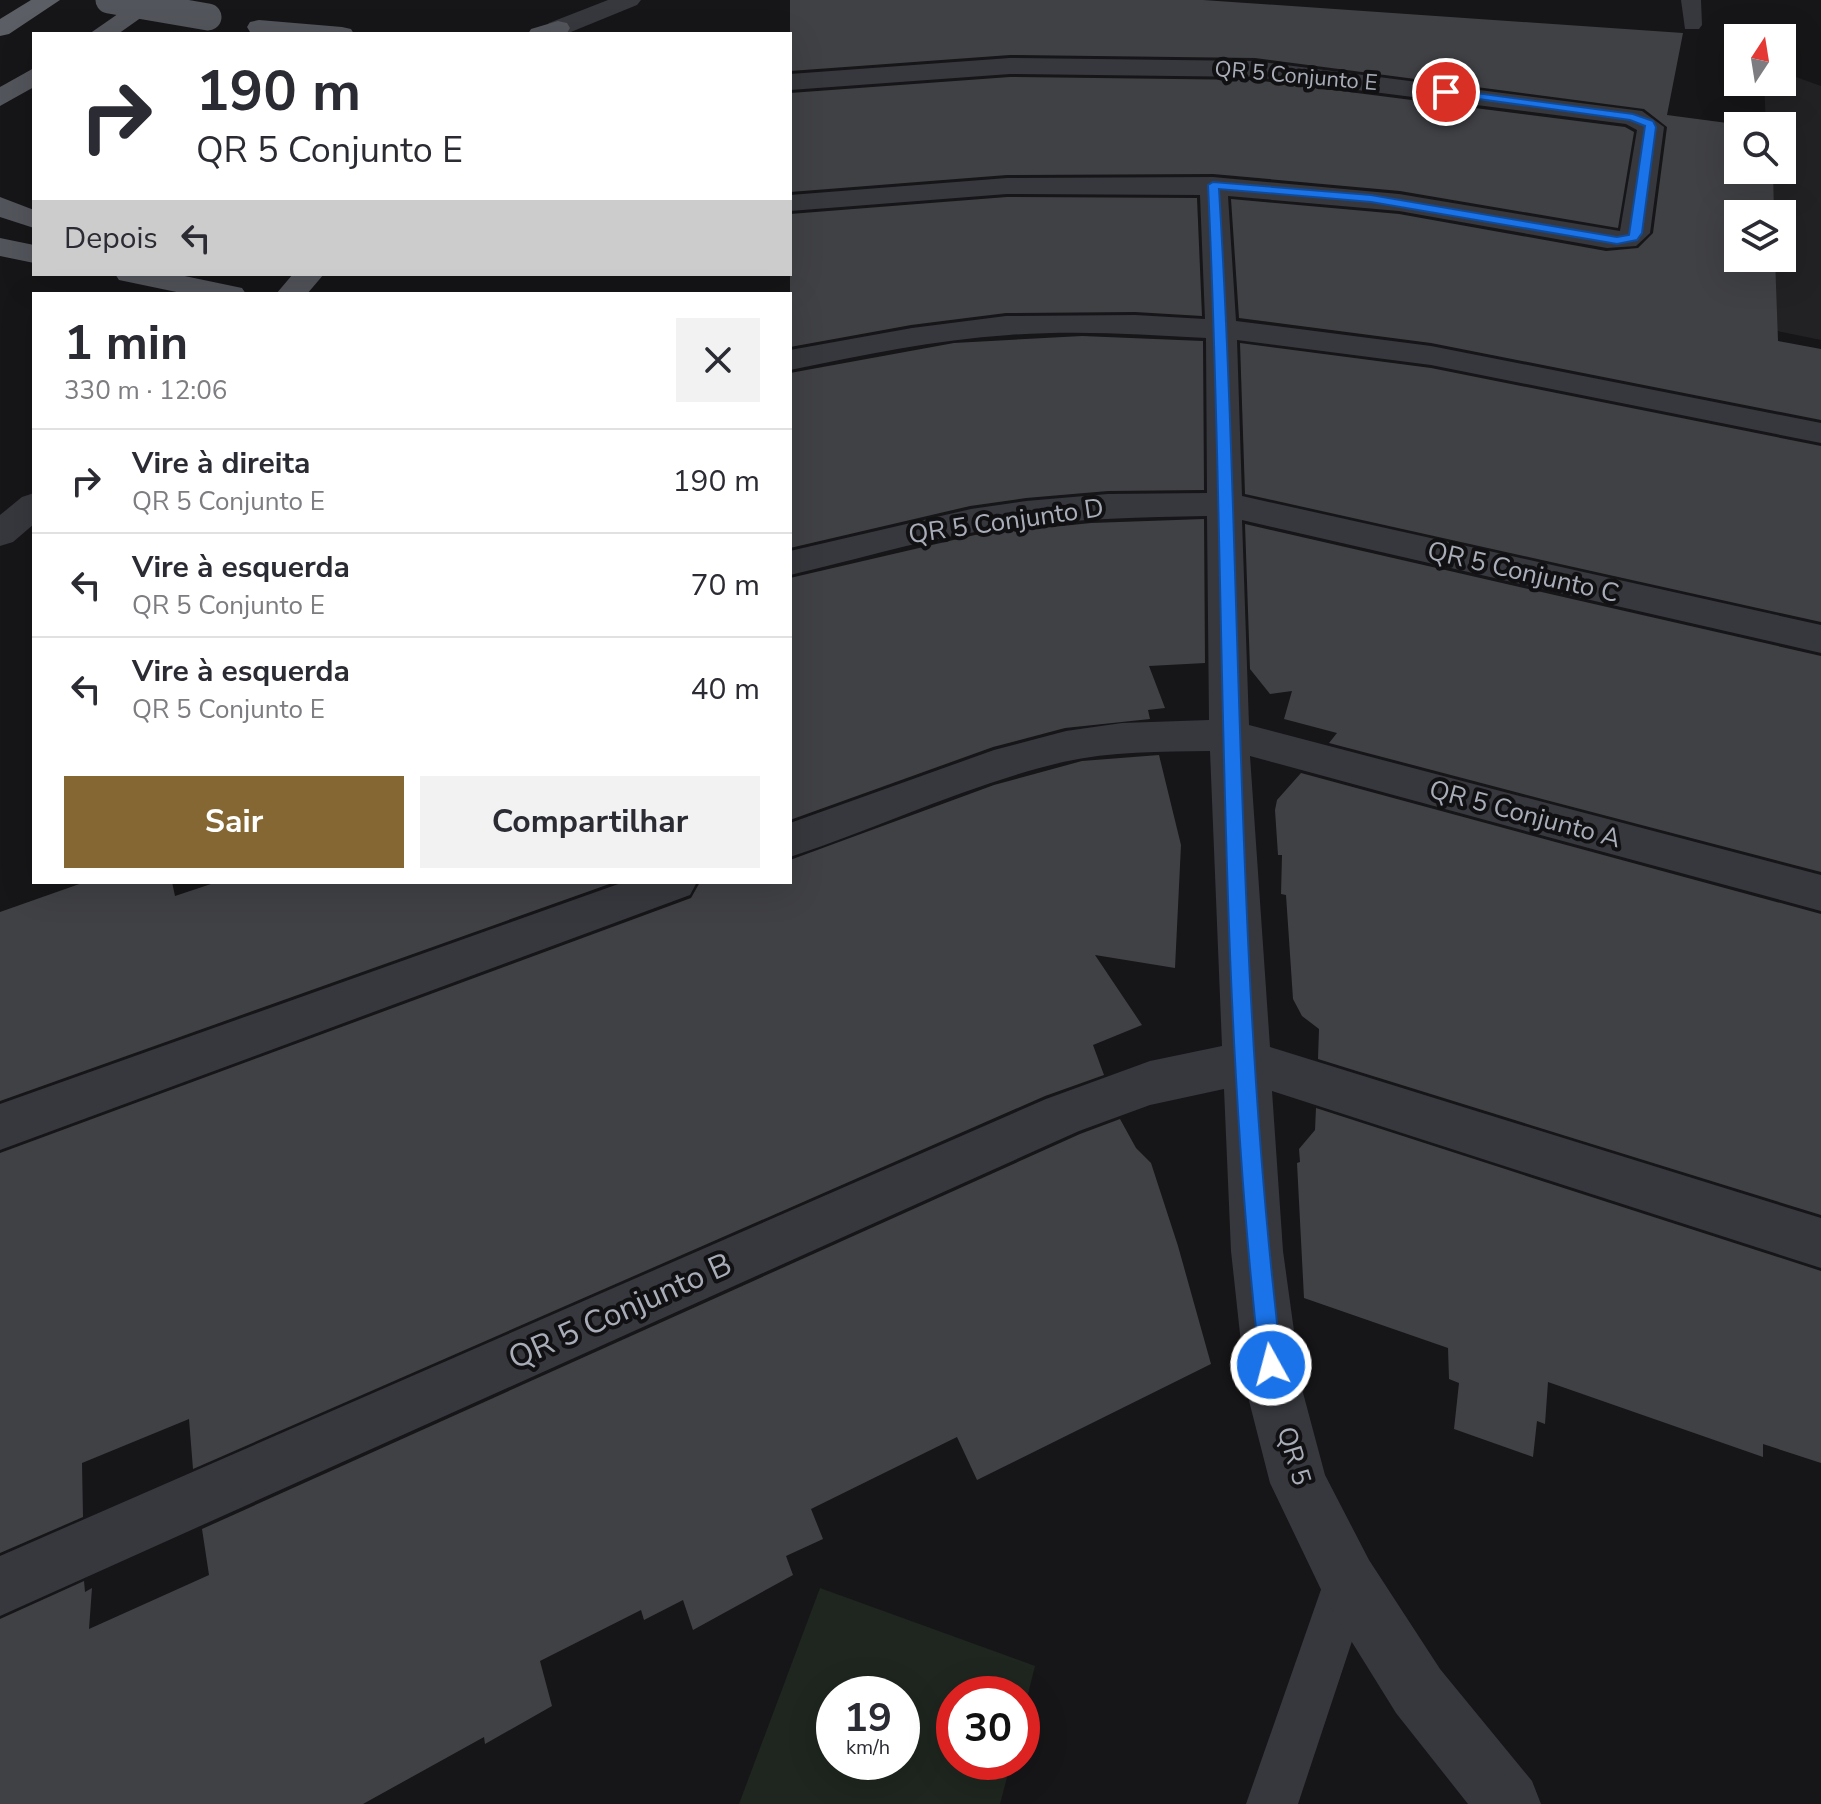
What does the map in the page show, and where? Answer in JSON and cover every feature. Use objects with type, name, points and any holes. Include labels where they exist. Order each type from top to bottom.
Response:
[{"type":"highway","points":[[0,29],[48,0]]},
{"type":"main road","points":[[109,0],[269,31],[293,32]]},
{"type":"main road","points":[[104,32],[154,0]]},
{"type":"main road","points":[[1,99],[32,77]]},
{"type":"main road","points":[[0,205],[32,218]]},
{"type":"main road","points":[[0,247],[32,254]]},
{"type":"main road","points":[[140,276],[218,292]]},
{"type":"main road","points":[[230,292],[247,276]]},
{"type":"main road","points":[[293,292],[307,276]]},
{"type":"street","points":[[549,32],[629,0]]},
{"type":"street","name":"QR 5 Conjunto E","points":[[792,82],[1010,66],[1255,69],[1633,117],[1651,127],[1636,233],[1626,240],[1371,199],[1213,185],[991,184],[792,203]]},
{"type":"street","name":"QR 5","points":[[1213,185],[1221,331],[1229,735],[1257,1251],[1274,1389],[1299,1483],[1348,1581],[1418,1691],[1509,1804]]},
{"type":"street","points":[[792,360],[872,343],[1032,325],[1119,324],[1221,331],[1408,351],[1821,433]]},
{"type":"street","name":"QR 5 Conjunto D","points":[[792,563],[928,530],[1026,513],[1108,506],[1225,504]]},
{"type":"street","name":"QR 5 Conjunto C","points":[[1225,504],[1821,639]]},
{"type":"street","points":[[0,534],[32,507]]},
{"type":"street","points":[[792,839],[1008,761],[1066,746],[1122,738],[1229,735]]},
{"type":"street","name":"QR 5 Conjunto A","points":[[1229,735],[1821,893]]},
{"type":"street","points":[[0,1127],[669,884]]},
{"type":"street","points":[[1248,1062],[1821,1243]]},
{"type":"street","name":"QR 5 Conjunto B","points":[[0,1586],[1063,1115],[1150,1083],[1248,1062]]},
{"type":"lane","points":[[1691,0],[1692,25]]},
{"type":"lane","points":[[1272,1804],[1348,1581]]},
{"type":"shaded area","points":[[1796,77],[1821,86],[1821,340],[1651,305],[1764,272],[1796,272],[1796,200],[1770,200],[1770,184],[1796,184],[1796,112],[1765,112],[1765,96],[1796,96]]},
{"type":"shaded area","points":[[820,1588],[1035,1666],[1032,1676],[936,1676],[936,1780],[1006,1780],[1000,1804],[739,1804]]},
{"type":"building","points":[[790,0],[1203,0],[1683,33],[1667,115],[1724,123],[1724,184],[1773,184],[1774,200],[1724,200],[1724,272],[1776,272],[1778,341],[1821,349],[1821,420],[1431,343],[1239,318],[1231,199],[1399,214],[1606,251],[1638,248],[1653,233],[1667,127],[1644,109],[1255,58],[1010,55],[792,71]]},
{"type":"building","points":[[1010,77],[1255,80],[1625,127],[1634,132],[1618,228],[1400,191],[1213,174],[1007,175],[792,192],[792,93]]},
{"type":"building","points":[[1007,197],[1197,198],[1202,316],[1135,312],[1006,313],[911,325],[792,347],[792,214]]},
{"type":"building","points":[[1082,336],[1203,341],[1204,490],[1108,491],[1026,498],[970,506],[792,548],[792,373],[954,343]]},
{"type":"building","points":[[1240,343],[1431,368],[1821,446],[1821,622],[1245,494]]},
{"type":"building","points":[[1204,519],[1205,663],[1149,666],[1165,708],[1148,710],[1150,719],[1065,728],[993,747],[792,819],[792,578],[975,535],[1091,523]]},
{"type":"building","points":[[1245,524],[1821,656],[1821,872],[1329,743],[1337,733],[1284,719],[1292,691],[1270,694],[1250,669]]},
{"type":"building","points":[[1159,755],[1181,845],[1175,968],[1095,955],[1142,1025],[1093,1045],[1104,1075],[1045,1096],[193,1469],[189,1419],[82,1463],[83,1517],[0,1553],[0,1153],[691,898],[699,884],[792,884],[792,859],[994,785],[1082,761]]},
{"type":"building","points":[[1301,773],[1821,914],[1821,1215],[1318,1059],[1319,1029],[1302,1016],[1293,999],[1286,895],[1281,894],[1282,855],[1278,855],[1275,810],[1277,800]]},
{"type":"building","points":[[79,884],[172,884],[175,896],[211,884],[609,884],[0,1101],[0,912]]},
{"type":"building","points":[[1316,1108],[1821,1271],[1821,1463],[1763,1444],[1763,1457],[1548,1382],[1545,1424],[1537,1421],[1533,1457],[1454,1429],[1459,1383],[1449,1379],[1448,1348],[1304,1298],[1297,1163],[1300,1162],[1299,1149],[1315,1130]]},
{"type":"building","points":[[1120,1119],[1136,1148],[1151,1163],[1211,1364],[977,1480],[957,1437],[811,1509],[823,1539],[786,1556],[793,1575],[693,1630],[683,1600],[644,1620],[641,1610],[540,1661],[552,1706],[485,1744],[484,1737],[363,1804],[0,1804],[0,1619],[84,1581],[85,1592],[92,1588],[89,1629],[209,1575],[202,1529],[1080,1134]]},
{"type":"route","points":[[1271,1365],[1257,1251],[1229,735],[1221,331],[1213,185],[1371,199],[1617,241],[1633,238],[1649,124],[1633,117],[1446,92]]}]
